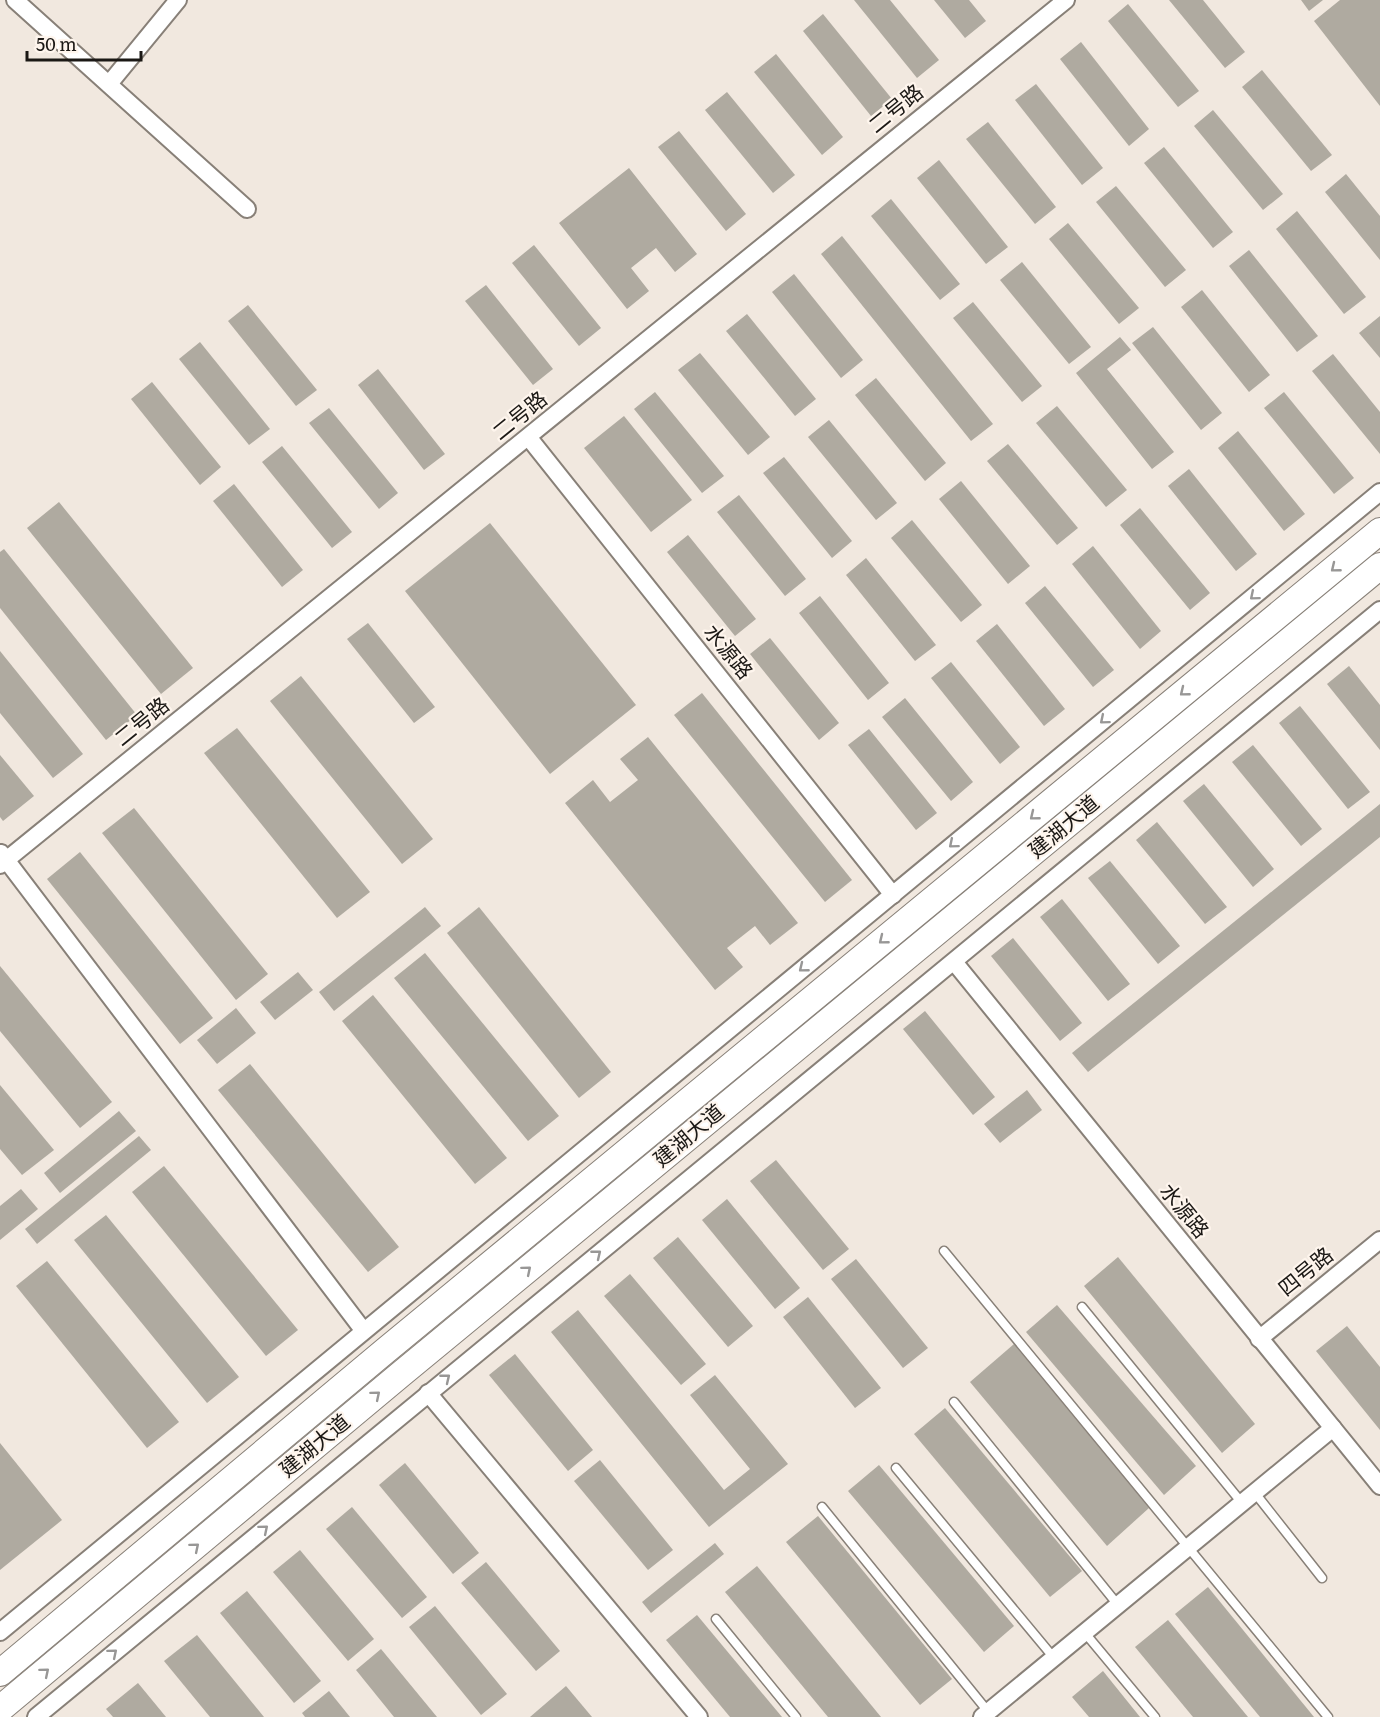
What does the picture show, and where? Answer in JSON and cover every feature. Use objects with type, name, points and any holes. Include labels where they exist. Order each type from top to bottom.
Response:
[{"type":"main road","name":"建湖大道","points":[[0,1673],[394,1343],[1380,531]]},
{"type":"main road","name":"建湖大道","points":[[0,1709],[429,1351],[1380,566]]},
{"type":"street","points":[[15,0],[247,208]]},
{"type":"street","points":[[109,84],[178,0]]},
{"type":"street","name":"二号路","points":[[2,859],[529,438],[1066,0]]},
{"type":"street","name":"水源路","points":[[529,438],[892,895]]},
{"type":"street","points":[[0,1632],[1380,492]]},
{"type":"street","points":[[36,1717],[428,1393],[955,963],[1380,610]]},
{"type":"street","points":[[2,859],[363,1330]]},
{"type":"street","name":"水源路","points":[[955,963],[1380,1486]]},
{"type":"street","name":"四号路","points":[[1260,1339],[1380,1240]]},
{"type":"street","points":[[428,1393],[699,1717]]},
{"type":"street","points":[[988,1715],[1333,1428]]},
{"type":"lane","points":[[944,1251],[1190,1546],[1328,1717]]},
{"type":"lane","points":[[1082,1307],[1248,1498],[1322,1578]]},
{"type":"lane","points":[[954,1402],[1118,1605]]},
{"type":"lane","points":[[896,1468],[1054,1658]]},
{"type":"lane","points":[[822,1507],[988,1715]]},
{"type":"lane","points":[[716,1619],[796,1717]]},
{"type":"lane","points":[[1085,1633],[1155,1717]]},
{"type":"building","points":[[854,0],[890,0],[939,60],[917,78]]},
{"type":"building","points":[[934,0],[969,0],[986,21],[965,38]]},
{"type":"building","points":[[1169,0],[1203,0],[1245,52],[1225,68]]},
{"type":"building","points":[[1301,0],[1323,0],[1309,11]]},
{"type":"building","points":[[1340,0],[1380,0],[1380,106],[1314,21]]},
{"type":"building","points":[[1128,4],[1199,91],[1178,107],[1108,21]]},
{"type":"building","points":[[823,14],[892,99],[871,116],[803,31]]},
{"type":"building","points":[[1081,42],[1149,129],[1129,146],[1060,59]]},
{"type":"building","points":[[776,54],[843,137],[822,155],[754,72]]},
{"type":"building","points":[[1262,70],[1332,155],[1311,171],[1242,87]]},
{"type":"building","points":[[1036,84],[1103,168],[1082,185],[1015,100]]},
{"type":"building","points":[[727,92],[795,175],[773,193],[705,110]]},
{"type":"building","points":[[1213,110],[1283,194],[1263,210],[1194,126]]},
{"type":"building","points":[[988,122],[1056,207],[1035,224],[966,139]]},
{"type":"building","points":[[679,131],[746,214],[726,231],[658,147]]},
{"type":"building","points":[[1164,147],[1233,232],[1213,248],[1144,163]]},
{"type":"building","points":[[939,160],[1008,247],[986,264],[917,178]]},
{"type":"building","points":[[629,168],[697,254],[675,272],[656,248],[631,268],[649,291],[627,309],[559,223]]},
{"type":"building","points":[[1346,174],[1380,216],[1380,260],[1325,192]]},
{"type":"building","points":[[1116,186],[1186,270],[1165,287],[1096,202]]},
{"type":"building","points":[[891,199],[960,284],[940,300],[871,216]]},
{"type":"building","points":[[1297,211],[1366,297],[1344,314],[1276,229]]},
{"type":"building","points":[[1068,223],[1139,308],[1119,324],[1049,239]]},
{"type":"building","points":[[842,236],[993,424],[971,441],[821,254]]},
{"type":"building","points":[[534,245],[601,328],[579,346],[512,263]]},
{"type":"building","points":[[1249,250],[1318,336],[1297,352],[1229,266]]},
{"type":"building","points":[[1022,262],[1091,347],[1069,364],[1000,280]]},
{"type":"building","points":[[794,274],[863,360],[841,378],[772,292]]},
{"type":"building","points":[[486,285],[553,369],[533,385],[465,301]]},
{"type":"building","points":[[1202,290],[1270,375],[1249,392],[1181,307]]},
{"type":"building","points":[[973,302],[1042,386],[1022,402],[953,318]]},
{"type":"building","points":[[248,305],[317,390],[296,406],[228,321]]},
{"type":"building","points":[[747,314],[816,399],[795,416],[726,331]]},
{"type":"building","points":[[1380,316],[1380,358],[1359,333]]},
{"type":"building","points":[[1153,327],[1222,413],[1201,430],[1132,343]]},
{"type":"building","points":[[1120,337],[1131,350],[1107,369],[1174,452],[1152,469],[1076,373]]},
{"type":"building","points":[[200,342],[270,429],[249,445],[179,359]]},
{"type":"building","points":[[700,353],[770,437],[748,455],[678,370]]},
{"type":"building","points":[[1333,354],[1380,412],[1380,454],[1312,371]]},
{"type":"building","points":[[378,369],[445,454],[424,470],[358,385]]},
{"type":"building","points":[[876,378],[946,463],[925,481],[855,395]]},
{"type":"building","points":[[152,382],[221,467],[200,485],[131,399]]},
{"type":"building","points":[[655,392],[724,476],[702,493],[634,409]]},
{"type":"building","points":[[1284,392],[1354,478],[1334,494],[1264,408]]},
{"type":"building","points":[[1057,406],[1127,490],[1106,507],[1036,423]]},
{"type":"building","points":[[329,408],[398,493],[379,509],[309,423]]},
{"type":"building","points":[[624,416],[692,500],[651,532],[584,448]]},
{"type":"building","points":[[829,420],[897,503],[876,520],[808,437]]},
{"type":"building","points":[[1238,431],[1305,514],[1284,531],[1218,448]]},
{"type":"building","points":[[1008,444],[1078,528],[1057,545],[987,461]]},
{"type":"building","points":[[282,446],[352,532],[332,548],[262,462]]},
{"type":"building","points":[[784,457],[852,541],[832,558],[763,473]]},
{"type":"building","points":[[1189,469],[1257,554],[1236,571],[1168,486]]},
{"type":"building","points":[[961,481],[1030,566],[1008,584],[939,499]]},
{"type":"building","points":[[234,484],[303,570],[282,587],[213,501]]},
{"type":"building","points":[[739,495],[806,579],[785,596],[717,512]]},
{"type":"building","points":[[59,502],[193,668],[161,694],[27,528]]},
{"type":"building","points":[[1140,508],[1210,593],[1190,610],[1120,525]]},
{"type":"building","points":[[912,520],[982,605],[961,622],[891,538]]},
{"type":"building","points":[[490,523],[636,705],[550,774],[405,591]]},
{"type":"building","points":[[688,535],[756,619],[735,636],[667,552]]},
{"type":"building","points":[[1093,546],[1161,631],[1140,649],[1072,564]]},
{"type":"building","points":[[4,549],[137,715],[106,740],[0,608],[0,552]]},
{"type":"building","points":[[866,558],[936,645],[915,661],[846,575]]},
{"type":"building","points":[[1045,586],[1114,670],[1093,687],[1025,603]]},
{"type":"building","points":[[820,596],[889,683],[868,700],[799,613]]},
{"type":"building","points":[[368,623],[435,707],[414,723],[347,639]]},
{"type":"building","points":[[997,624],[1065,709],[1044,726],[976,641]]},
{"type":"building","points":[[770,638],[839,723],[819,740],[750,654]]},
{"type":"building","points":[[0,651],[83,754],[53,778],[0,713]]},
{"type":"building","points":[[951,662],[1020,747],[1000,764],[931,678]]},
{"type":"building","points":[[1349,666],[1380,705],[1380,750],[1327,684]]},
{"type":"building","points":[[301,676],[433,839],[402,864],[270,701]]},
{"type":"building","points":[[702,693],[852,880],[825,902],[674,715]]},
{"type":"building","points":[[905,698],[973,782],[951,801],[882,717]]},
{"type":"building","points":[[1300,706],[1370,792],[1348,809],[1279,723]]},
{"type":"building","points":[[237,728],[370,892],[337,918],[204,753]]},
{"type":"building","points":[[869,729],[937,813],[916,830],[848,745]]},
{"type":"building","points":[[648,737],[798,923],[770,945],[755,926],[727,948],[743,967],[715,990],[565,803],[593,780],[610,802],[638,780],[620,759]]},
{"type":"building","points":[[1253,745],[1322,829],[1301,846],[1232,762]]},
{"type":"building","points":[[0,755],[34,796],[3,821],[0,817]]},
{"type":"building","points":[[1204,784],[1274,869],[1253,887],[1183,801]]},
{"type":"building","points":[[1380,804],[1380,837],[1088,1072],[1072,1053]]},
{"type":"building","points":[[134,808],[268,974],[236,1000],[102,833]]},
{"type":"building","points":[[1157,822],[1227,907],[1205,924],[1136,840]]},
{"type":"building","points":[[80,852],[213,1018],[180,1044],[47,879]]},
{"type":"building","points":[[1110,861],[1180,946],[1158,964],[1088,878]]},
{"type":"building","points":[[1062,899],[1130,984],[1108,1001],[1040,917]]},
{"type":"building","points":[[425,907],[441,926],[334,1011],[319,992]]},
{"type":"building","points":[[479,907],[611,1072],[579,1098],[447,933]]},
{"type":"building","points":[[1013,938],[1082,1023],[1060,1041],[991,956]]},
{"type":"building","points":[[425,953],[559,1116],[528,1141],[394,978]]},
{"type":"building","points":[[0,966],[112,1102],[80,1128],[0,1031]]},
{"type":"building","points":[[298,972],[313,990],[275,1020],[260,1002]]},
{"type":"building","points":[[373,995],[507,1158],[475,1184],[342,1021]]},
{"type":"building","points":[[236,1008],[256,1033],[217,1064],[197,1040]]},
{"type":"building","points":[[925,1011],[995,1097],[973,1115],[903,1029]]},
{"type":"building","points":[[250,1064],[399,1247],[368,1272],[218,1090]]},
{"type":"building","points":[[0,1085],[54,1150],[22,1175],[0,1149]]},
{"type":"building","points":[[1027,1090],[1042,1110],[1000,1143],[984,1124]]},
{"type":"building","points":[[119,1111],[136,1131],[60,1193],[44,1173]]},
{"type":"building","points":[[139,1136],[151,1150],[37,1244],[25,1229]]},
{"type":"building","points":[[776,1160],[849,1249],[823,1270],[750,1181]]},
{"type":"building","points":[[164,1166],[298,1330],[266,1356],[132,1192]]},
{"type":"building","points":[[21,1189],[38,1209],[0,1240],[0,1206]]},
{"type":"building","points":[[727,1199],[800,1288],[775,1309],[702,1220]]},
{"type":"building","points":[[106,1215],[239,1377],[207,1403],[74,1240]]},
{"type":"building","points":[[678,1237],[753,1326],[728,1347],[653,1258]]},
{"type":"building","points":[[1118,1257],[1255,1424],[1222,1453],[1084,1286]]},
{"type":"building","points":[[856,1259],[928,1348],[903,1368],[831,1279]]},
{"type":"building","points":[[47,1261],[179,1422],[147,1448],[16,1286]]},
{"type":"building","points":[[630,1274],[706,1364],[681,1385],[604,1296]]},
{"type":"building","points":[[808,1297],[881,1388],[855,1408],[783,1317]]},
{"type":"building","points":[[1057,1305],[1196,1466],[1164,1495],[1026,1332]]},
{"type":"building","points":[[578,1310],[724,1490],[750,1469],[690,1395],[715,1375],[788,1464],[709,1527],[551,1332]]},
{"type":"building","points":[[1347,1326],[1380,1367],[1380,1430],[1316,1351]]},
{"type":"building","points":[[1014,1344],[1149,1508],[1107,1546],[970,1382]]},
{"type":"building","points":[[515,1354],[593,1450],[568,1471],[489,1375]]},
{"type":"building","points":[[945,1408],[1082,1571],[1050,1597],[914,1434]]},
{"type":"building","points":[[0,1443],[62,1520],[0,1570]]},
{"type":"building","points":[[600,1460],[673,1550],[648,1570],[574,1481]]},
{"type":"building","points":[[405,1463],[479,1553],[453,1574],[379,1485]]},
{"type":"building","points":[[879,1465],[1014,1626],[984,1652],[848,1491]]},
{"type":"building","points":[[352,1507],[427,1597],[402,1618],[326,1529]]},
{"type":"building","points":[[818,1516],[952,1679],[920,1705],[786,1542]]},
{"type":"building","points":[[715,1543],[724,1554],[651,1613],[642,1602]]},
{"type":"building","points":[[300,1550],[374,1639],[348,1661],[273,1572]]},
{"type":"building","points":[[486,1562],[560,1651],[536,1671],[461,1583]]},
{"type":"building","points":[[757,1566],[881,1717],[828,1717],[725,1592]]},
{"type":"building","points":[[1208,1587],[1314,1717],[1260,1717],[1175,1614]]},
{"type":"building","points":[[247,1591],[321,1681],[294,1703],[220,1613]]},
{"type":"building","points":[[435,1606],[507,1694],[481,1715],[409,1627]]},
{"type":"building","points":[[697,1615],[782,1717],[730,1717],[666,1640]]},
{"type":"building","points":[[1168,1620],[1248,1717],[1193,1717],[1135,1647]]},
{"type":"building","points":[[197,1635],[264,1717],[210,1717],[164,1661]]},
{"type":"building","points":[[381,1649],[437,1717],[394,1717],[356,1670]]},
{"type":"building","points":[[1103,1671],[1140,1717],[1089,1717],[1072,1697]]},
{"type":"building","points":[[138,1683],[166,1717],[113,1717],[106,1709]]},
{"type":"building","points":[[566,1686],[592,1717],[530,1717]]},
{"type":"building","points":[[329,1691],[350,1717],[305,1717],[302,1713]]}]
